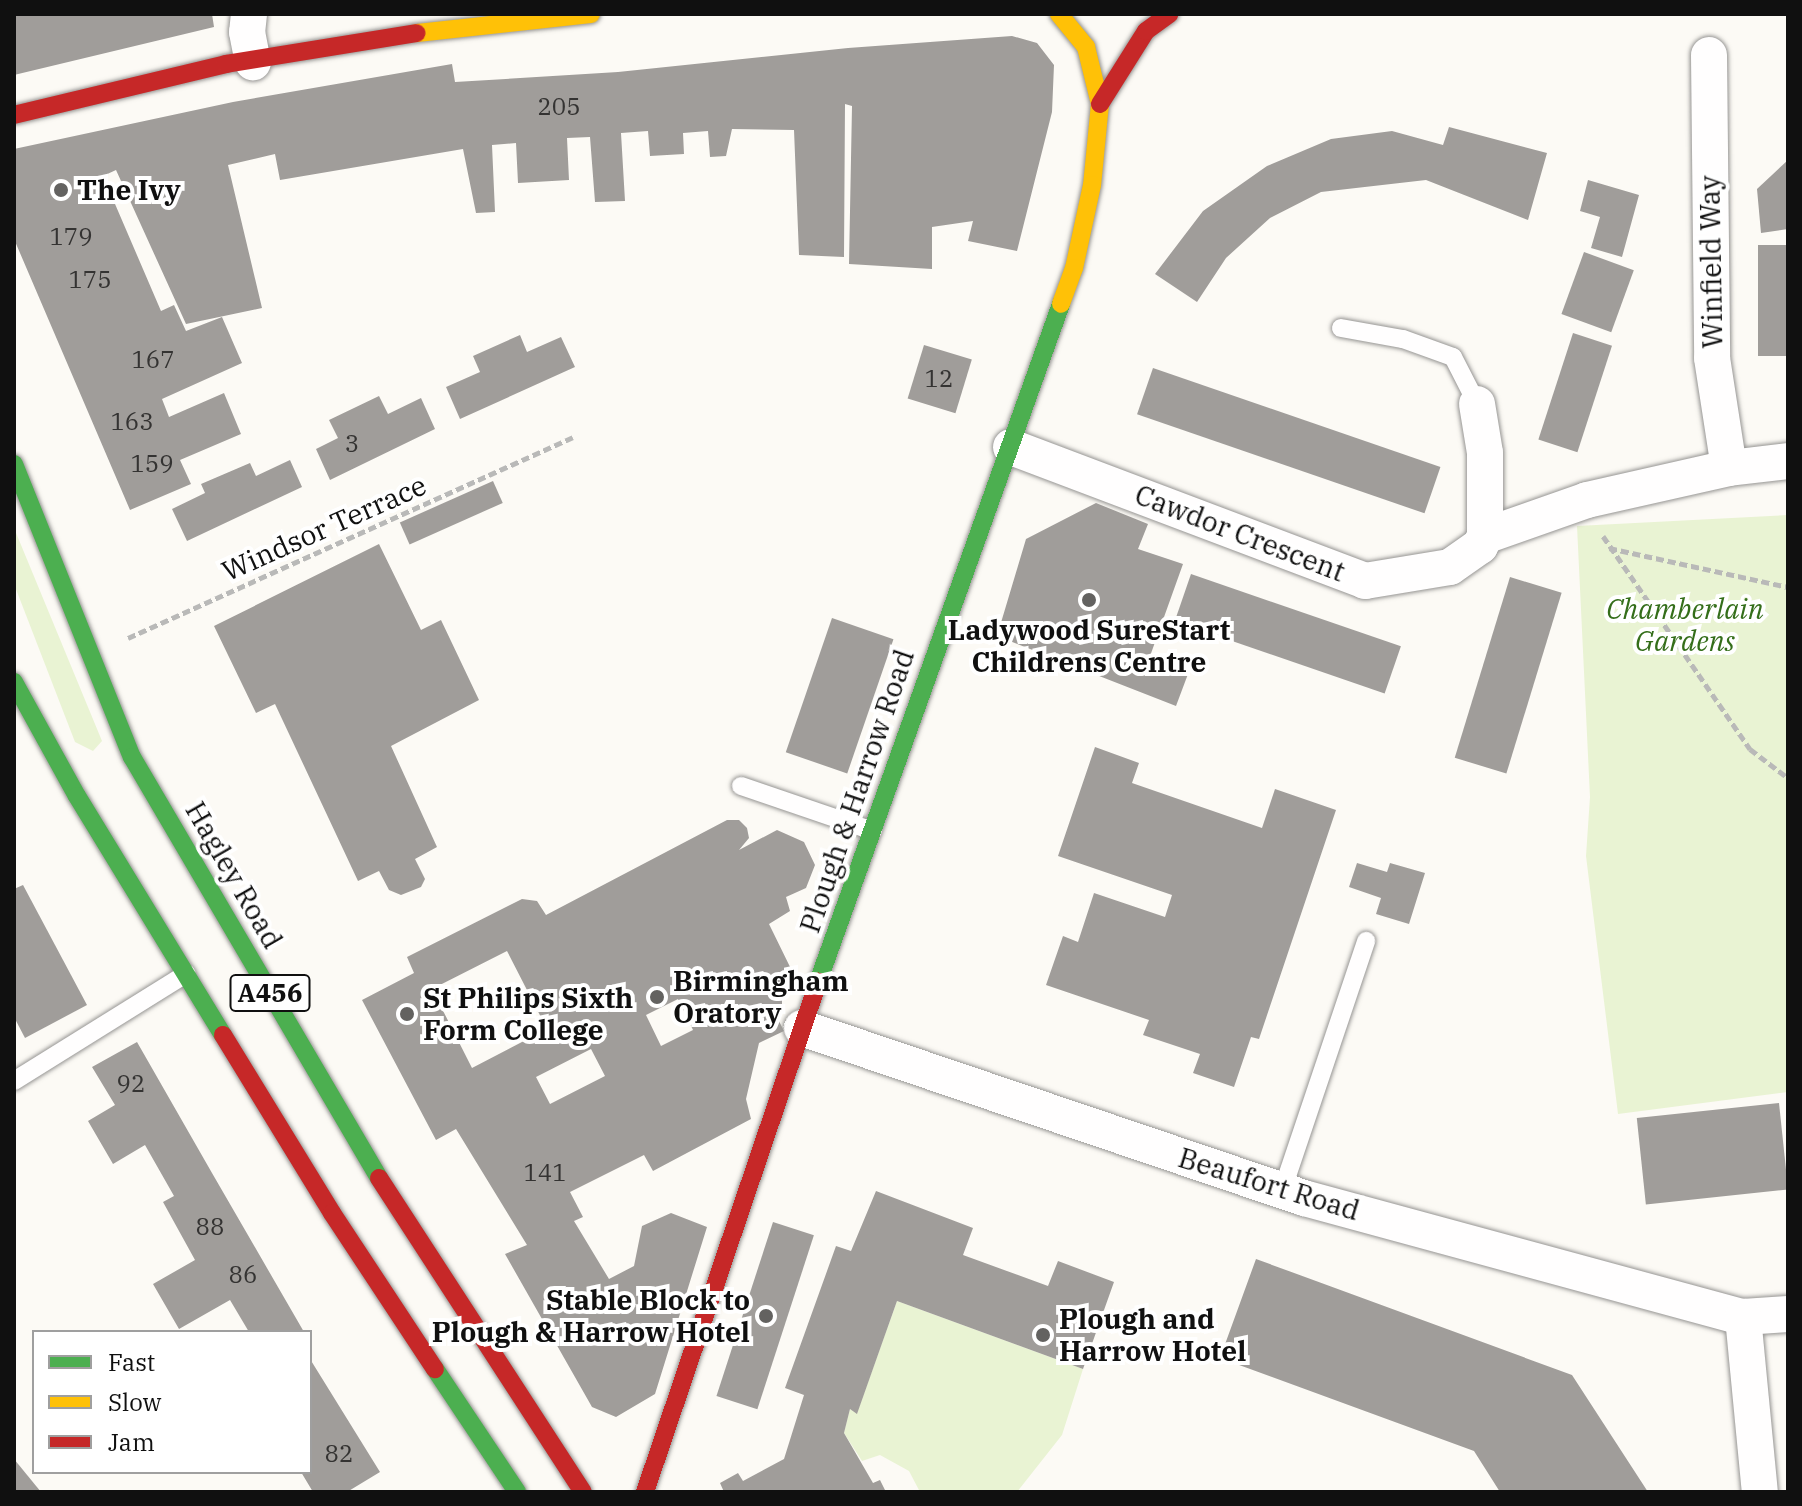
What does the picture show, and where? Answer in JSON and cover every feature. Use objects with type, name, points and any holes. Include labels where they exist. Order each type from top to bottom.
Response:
[{"type":"main road","points":[[14,115],[226,64],[253,62],[387,36],[591,14]]},
{"type":"main road","name":"Plough & Harrow Road","points":[[645,1492],[802,1028],[1074,268],[1092,185],[1100,104],[1086,47],[1059,14]]},
{"type":"main road","name":"Plough & Harrow Road","points":[[1100,104],[1146,31],[1169,14]]},
{"type":"main road","name":"Hagley Road","points":[[14,464],[91,654],[126,761],[388,1194],[583,1492]]},
{"type":"main road","name":"A456","points":[[14,682],[82,792],[186,974],[332,1213],[517,1492]]},
{"type":"street","points":[[249,14],[247,32],[253,62]]},
{"type":"street","name":"Winfield Way","points":[[1709,55],[1712,358],[1729,468]]},
{"type":"street","points":[[1477,404],[1485,453],[1485,536]]},
{"type":"street","name":"Cawdor Crescent","points":[[1011,447],[1365,581],[1450,567],[1480,546],[1485,536],[1587,500],[1729,468],[1788,461]]},
{"type":"street","name":"Beaufort Road","points":[[802,1028],[1282,1191],[1743,1317],[1788,1314]]},
{"type":"street","points":[[1743,1317],[1760,1492]]},
{"type":"lane","points":[[1341,328],[1403,339],[1453,357],[1477,404]]},
{"type":"lane","points":[[741,786],[873,831]]},
{"type":"lane","points":[[1282,1191],[1366,941]]},
{"type":"lane","points":[[14,1081],[186,974]]},
{"type":"path","name":"Windsor Terrace","points":[[91,654],[573,437]]},
{"type":"path","points":[[1587,500],[1608,547],[1750,749],[1788,778]]},
{"type":"path","points":[[1608,547],[1788,587]]},
{"type":"green space","name":"Chamberlain Gardens","points":[[1788,515],[1788,1092],[1618,1114],[1586,856],[1590,797],[1577,526]]},
{"type":"green space","points":[[14,528],[102,741],[93,751],[75,742],[14,584]]},
{"type":"green space","points":[[897,1301],[1083,1369],[1062,1435],[1017,1492],[920,1492],[909,1471],[880,1455],[862,1461],[844,1433],[850,1409],[857,1413]]},
{"type":"building","points":[[14,14],[212,14],[214,27],[14,75]]},
{"type":"building","points":[[1012,36],[1037,43],[1054,65],[1052,112],[1017,251],[968,241],[973,221],[932,227],[932,269],[849,264],[852,106],[845,104],[844,257],[799,255],[794,130],[732,129],[726,156],[710,157],[708,131],[683,133],[684,154],[650,156],[648,131],[621,133],[625,201],[595,202],[590,137],[567,138],[569,180],[518,183],[516,143],[492,145],[495,212],[476,213],[463,149],[280,180],[275,154],[228,165],[262,308],[186,324],[116,170],[103,176],[161,311],[174,305],[186,331],[222,317],[242,363],[162,399],[169,417],[224,393],[241,434],[180,460],[191,484],[130,510],[14,239],[14,149],[233,102],[452,64],[455,82],[618,72],[848,48]]},
{"type":"building","points":[[1449,127],[1547,153],[1528,220],[1426,180],[1321,192],[1270,218],[1226,258],[1197,302],[1155,274],[1203,211],[1267,166],[1331,139],[1392,131],[1443,145]]},
{"type":"building","points":[[1788,160],[1788,229],[1761,233],[1757,189]]},
{"type":"building","points":[[1588,180],[1639,195],[1622,257],[1591,248],[1600,217],[1580,211]]},
{"type":"building","points":[[1758,245],[1788,245],[1788,356],[1758,356]]},
{"type":"building","points":[[1584,252],[1634,270],[1611,332],[1561,314]]},
{"type":"building","points":[[1573,333],[1612,346],[1577,452],[1538,440]]},
{"type":"building","points":[[520,335],[527,352],[561,337],[575,367],[460,419],[446,387],[480,372],[473,356]]},
{"type":"building","points":[[924,345],[972,360],[955,413],[908,399]]},
{"type":"building","points":[[1153,368],[1440,467],[1424,513],[1137,414]]},
{"type":"building","points":[[379,396],[388,414],[421,398],[435,429],[330,480],[316,449],[338,438],[329,420]]},
{"type":"building","points":[[290,460],[302,487],[187,541],[172,509],[205,493],[201,484],[250,463],[256,476]]},
{"type":"building","points":[[493,481],[503,503],[410,544],[400,522]]},
{"type":"building","name":"Ladywood SureStart Childrens Centre","points":[[1096,503],[1148,524],[1138,549],[1183,564],[1149,659],[1188,674],[1176,706],[997,636],[1026,539]]},
{"type":"building","points":[[379,544],[421,630],[441,620],[479,700],[391,746],[437,847],[415,859],[425,879],[421,887],[401,895],[389,890],[379,871],[358,881],[275,704],[256,713],[214,626]]},
{"type":"building","points":[[1191,574],[1401,646],[1385,694],[1175,621]]},
{"type":"building","points":[[1510,577],[1562,593],[1506,774],[1455,758]]},
{"type":"building","points":[[832,618],[893,639],[847,773],[786,752]]},
{"type":"building","points":[[1095,747],[1139,763],[1132,783],[1262,828],[1275,789],[1336,810],[1259,1039],[1251,1037],[1234,1087],[1193,1073],[1200,1054],[1143,1035],[1149,1020],[1046,985],[1063,936],[1078,942],[1094,893],[1165,917],[1172,895],[1058,856]]},
{"type":"building","points":[[727,820],[739,820],[747,828],[749,838],[739,850],[777,830],[804,842],[815,865],[806,888],[786,897],[790,911],[769,924],[793,973],[782,982],[782,1005],[774,1011],[784,1031],[759,1043],[746,1099],[751,1119],[653,1171],[644,1155],[570,1192],[583,1217],[574,1221],[609,1279],[634,1266],[642,1226],[671,1213],[707,1227],[655,1394],[616,1417],[592,1407],[505,1254],[527,1245],[456,1129],[436,1140],[362,1000],[414,973],[407,957],[522,899],[537,901],[546,915]],"holes":[[[507,951],[547,1029],[472,1068],[432,989]],[[678,999],[693,1030],[661,1046],[646,1015]],[[591,1049],[605,1076],[550,1104],[536,1077]]]},
{"type":"building","points":[[1357,863],[1387,872],[1390,863],[1425,873],[1409,924],[1376,914],[1381,898],[1349,887]]},
{"type":"building","points":[[23,885],[87,1005],[25,1038],[14,1017],[14,889]]},
{"type":"building","points":[[137,1042],[303,1330],[248,1330],[230,1300],[179,1329],[153,1284],[195,1260],[163,1202],[174,1196],[145,1145],[113,1164],[88,1121],[115,1105],[92,1067]]},
{"type":"building","points":[[1779,1103],[1788,1190],[1646,1204],[1637,1118]]},
{"type":"building","name":"Plough and Harrow Hotel","points":[[876,1191],[973,1228],[963,1255],[1048,1286],[1058,1261],[1114,1282],[1083,1369],[897,1301],[857,1414],[850,1409],[844,1433],[873,1483],[880,1480],[886,1492],[724,1492],[720,1483],[738,1473],[743,1481],[784,1459],[804,1395],[785,1388],[836,1246],[851,1251]]},
{"type":"building","name":"Stable Block to Plough & Harrow Hotel","points":[[773,1222],[814,1235],[757,1409],[716,1396]]},
{"type":"building","points":[[1256,1259],[1572,1375],[1648,1492],[1500,1492],[1474,1451],[1220,1358]]},
{"type":"building","points":[[312,1362],[380,1472],[347,1492],[313,1492],[302,1474],[312,1474]]},
{"type":"building","points":[[14,1459],[41,1492],[14,1492]]},
{"type":"traffic: fast","points":[[818,982],[1061,304]]},
{"type":"traffic: fast","points":[[14,464],[132,757],[379,1178]]},
{"type":"traffic: fast","points":[[14,682],[77,796],[223,1035]]},
{"type":"traffic: fast","points":[[435,1369],[517,1492]]},
{"type":"traffic: slow","points":[[417,33],[591,14]]},
{"type":"traffic: slow","points":[[1059,14],[1086,47],[1100,104],[1092,185],[1074,268],[1061,304]]},
{"type":"traffic: jam","points":[[1100,104],[1146,31],[1169,14]]},
{"type":"traffic: jam","points":[[14,115],[226,64],[417,33]]},
{"type":"traffic: jam","points":[[645,1492],[818,982]]},
{"type":"traffic: jam","points":[[223,1035],[332,1213],[435,1369]]},
{"type":"traffic: jam","points":[[379,1178],[583,1492]]},
{"type":"place","name":"The Ivy","points":[[61,190]]},
{"type":"place","name":"Ladywood SureStart Childrens Centre","points":[[1089,600]]},
{"type":"place","name":"Birmingham Oratory","points":[[657,997]]},
{"type":"place","name":"St Philips Sixth Form College","points":[[407,1014]]},
{"type":"place","name":"Stable Block to Plough & Harrow Hotel","points":[[766,1316]]},
{"type":"place","name":"Plough and Harrow Hotel","points":[[1043,1335]]}]
